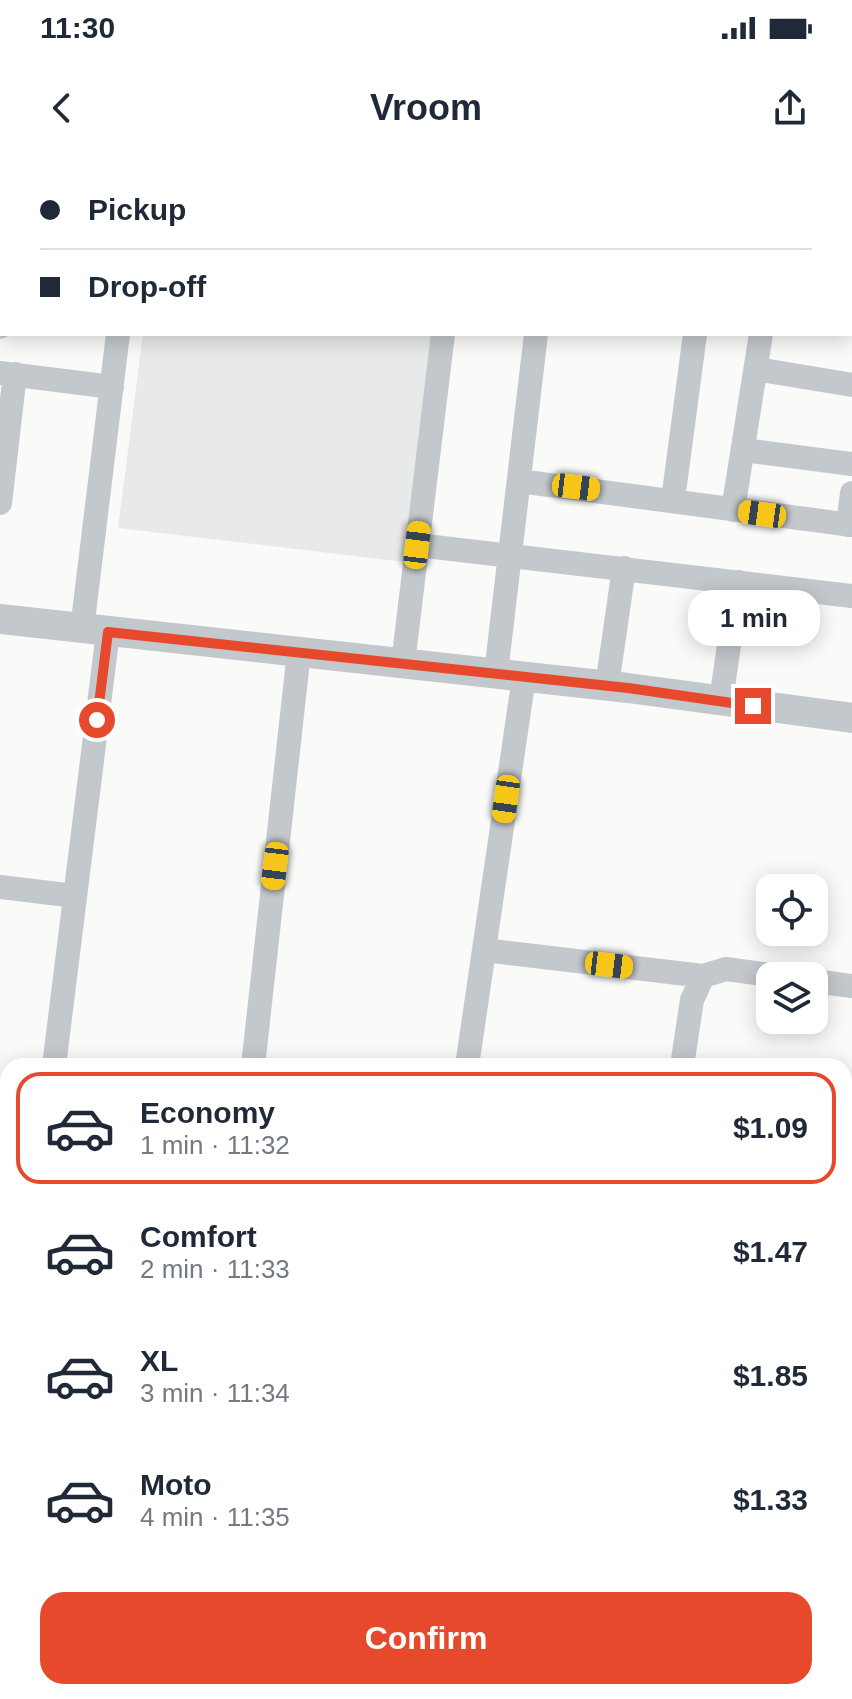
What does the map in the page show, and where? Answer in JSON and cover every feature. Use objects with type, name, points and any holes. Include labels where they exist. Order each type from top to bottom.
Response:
[{"type":"street","points":[[55,1058],[75,896],[118,336]]},
{"type":"street","points":[[403,663],[443,336]]},
{"type":"street","points":[[468,1058],[484,950],[510,675],[510,558],[536,336]]},
{"type":"street","points":[[673,500],[695,336]]},
{"type":"street","points":[[733,510],[761,336]]},
{"type":"street","points":[[756,369],[852,385]]},
{"type":"street","points":[[0,503],[7,373],[112,387]]},
{"type":"street","points":[[743,450],[852,464]]},
{"type":"street","points":[[519,481],[850,525],[852,493]]},
{"type":"street","points":[[417,545],[852,596]]},
{"type":"street","points":[[607,686],[624,568]]},
{"type":"street","points":[[721,701],[738,582]]},
{"type":"street","points":[[0,619],[607,686],[852,718]]},
{"type":"street","points":[[254,1058],[299,652]]},
{"type":"street","points":[[0,887],[75,896]]},
{"type":"street","points":[[484,950],[703,976],[726,969],[756,973]]},
{"type":"street","points":[[683,1058],[692,1000],[703,976]]},
{"type":"street","points":[[828,983],[852,986]]},
{"type":"shaded area","points":[[143,336],[434,336],[405,562],[118,528]]},
{"type":"route","points":[[97,720],[108,632],[628,688],[753,706]]}]
